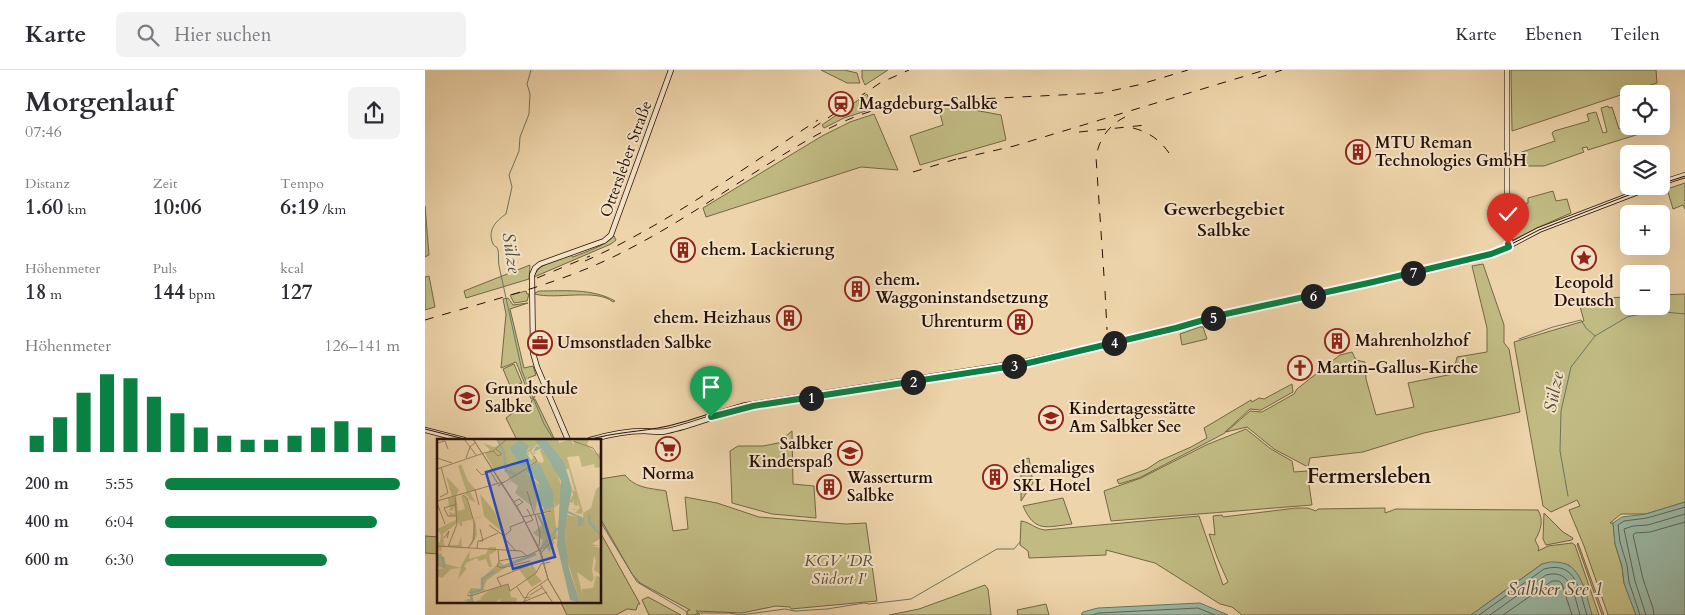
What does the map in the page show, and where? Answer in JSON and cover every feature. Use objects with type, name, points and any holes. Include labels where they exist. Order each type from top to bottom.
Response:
[{"type":"main road","name":"Ottersleber Straße","points":[[568,439],[537,367],[533,351],[531,278],[536,267],[605,241],[611,235],[671,70]]},
{"type":"main road","points":[[1670,181],[1685,175]]},
{"type":"main road","points":[[594,439],[613,434],[646,430],[657,432],[670,430],[753,406],[1020,365],[1152,334],[1221,315],[1301,299],[1471,259],[1509,247],[1539,230],[1630,195]]},
{"type":"main road","points":[[425,430],[459,439]]},
{"type":"street","points":[[1507,70],[1507,238],[1509,247]]},
{"type":"green space","points":[[821,70],[844,70],[857,73],[860,83],[847,83]]},
{"type":"green space","points":[[862,70],[888,70],[865,85],[862,78]]},
{"type":"green space","points":[[1511,70],[1656,70],[1657,83],[1651,85],[1620,85],[1620,95],[1512,131]]},
{"type":"green space","points":[[867,94],[872,109],[844,118],[824,128],[822,125]]},
{"type":"green space","points":[[938,105],[1001,115],[1006,140],[920,165],[910,136],[943,125]]},
{"type":"green space","points":[[1608,106],[1609,108],[1612,107],[1620,135],[1636,135],[1588,150],[1587,147],[1582,148],[1584,152],[1544,166],[1526,166],[1519,153],[1555,141],[1552,133],[1554,131],[1589,121],[1587,114],[1596,112],[1603,133],[1607,132],[1601,108]]},
{"type":"green space","points":[[874,114],[898,170],[861,167],[706,217],[703,208],[822,136],[850,122]]},
{"type":"green space","points":[[1685,183],[1685,209],[1683,205],[1673,209],[1669,195],[1670,188]]},
{"type":"green space","points":[[1553,191],[1556,201],[1567,199],[1571,213],[1513,240],[1511,238],[1511,206],[1528,203],[1528,198]]},
{"type":"green space","points":[[425,206],[429,255],[425,257]]},
{"type":"green space","points":[[614,236],[616,240],[611,244],[534,277],[536,272],[544,265],[570,255],[573,257],[589,251]]},
{"type":"green space","points":[[1483,264],[1504,325],[1504,343],[1509,349],[1520,412],[1424,433],[1363,452],[1310,458],[1308,467],[1274,449],[1247,427],[1226,432],[1250,411],[1262,412],[1294,394],[1297,389],[1340,355],[1352,352],[1356,360],[1365,362],[1366,379],[1376,415],[1414,407],[1408,383],[1453,374],[1457,357],[1487,352],[1487,328],[1472,266]]},
{"type":"green space","points":[[530,265],[529,279],[466,298],[464,291]]},
{"type":"green space","points":[[429,276],[435,307],[425,310],[425,277]]},
{"type":"green space","points":[[526,291],[529,294],[527,301],[514,303],[510,295]]},
{"type":"green space","points":[[539,291],[587,292],[615,301],[587,295],[553,296],[535,294]]},
{"type":"green space","points":[[1685,294],[1685,502],[1646,514],[1621,514],[1610,523],[1613,523],[1615,544],[1622,567],[1624,583],[1636,615],[1608,615],[1584,546],[1569,510],[1580,506],[1577,500],[1551,512],[1543,506],[1514,342],[1584,321],[1578,299],[1620,297],[1620,315],[1670,315],[1670,295]]},
{"type":"green space","points":[[508,298],[513,305],[528,303],[510,309],[524,368],[533,366],[536,375],[528,378],[535,397],[531,399],[516,362],[501,368],[506,314],[503,299]]},
{"type":"green space","points":[[1203,327],[1207,339],[1182,345],[1180,334]]},
{"type":"green space","points":[[514,364],[522,383],[511,388],[503,369]]},
{"type":"green space","points":[[1292,384],[1293,392],[1261,410],[1250,409],[1225,433],[1139,478],[1119,484],[1117,480],[1147,469],[1159,461],[1207,438],[1204,428],[1251,400],[1252,402],[1259,398],[1264,399]]},
{"type":"green space","points":[[535,399],[555,439],[516,439],[506,418],[531,403]]},
{"type":"green space","points":[[1246,429],[1271,449],[1292,461],[1294,472],[1307,471],[1312,505],[1111,521],[1104,491],[1141,478],[1206,445]]},
{"type":"green space","points":[[792,431],[793,484],[814,486],[816,518],[772,514],[732,503],[730,451],[738,446],[763,446],[783,442],[785,437]]},
{"type":"green space","points":[[1029,458],[1033,483],[1021,501],[1021,460]]},
{"type":"green space","name":"KGV 'DR Südort I'","points":[[625,475],[629,480],[639,485],[666,491],[673,531],[688,529],[685,497],[717,503],[759,517],[846,524],[866,523],[877,601],[791,609],[790,607],[776,606],[742,613],[696,611],[700,615],[687,615],[687,611],[690,610],[640,583],[632,574],[601,520],[601,479]]},
{"type":"green space","points":[[1063,498],[1072,524],[1042,526],[1032,521],[1023,506]]},
{"type":"green space","points":[[1308,508],[1316,511],[1318,509],[1385,508],[1385,513],[1396,509],[1538,510],[1541,521],[1535,540],[1539,548],[1538,551],[1548,546],[1572,543],[1575,545],[1599,615],[1592,615],[1578,575],[1569,565],[1542,564],[1471,615],[1242,615],[1232,607],[1220,604],[1155,563],[1106,550],[1106,555],[1029,558],[1028,551],[1020,545],[1021,521],[1045,530],[1199,516],[1223,585],[1228,582],[1209,534],[1215,535],[1213,516],[1222,515],[1223,517]]},
{"type":"green space","points":[[1544,513],[1563,532],[1573,538],[1572,540],[1546,545],[1543,539]]},
{"type":"green space","points":[[601,534],[640,604],[638,604],[636,610],[627,609],[616,615],[567,615],[560,602],[601,602]]},
{"type":"green space","points":[[425,536],[437,537],[437,554],[425,553]]},
{"type":"green space","points":[[1578,543],[1604,615],[1602,615]]},
{"type":"green space","points":[[985,585],[988,589],[991,615],[889,615],[919,609]]},
{"type":"green space","points":[[648,597],[681,615],[649,615],[642,600]]},
{"type":"green space","points":[[1046,604],[1049,615],[1018,615],[1017,610]]},
{"type":"water","points":[[1685,502],[1685,615],[1636,615],[1624,583],[1622,566],[1615,544],[1613,523],[1622,517],[1646,514]]},
{"type":"water","name":"Salbker See 1","points":[[1550,562],[1566,564],[1577,573],[1592,615],[1471,615],[1542,564]]},
{"type":"water","points":[[1200,603],[1228,615],[1081,615],[1083,612],[1098,608]]},
{"type":"waterway","name":"Sülze","points":[[531,70],[527,84],[530,94],[529,114],[520,137],[519,151],[509,175],[512,187],[506,214],[493,226],[491,239],[498,250],[499,266],[522,371],[544,424],[553,439]]},
{"type":"waterway","name":"Sülze","points":[[1568,496],[1560,451],[1561,411],[1571,367],[1595,336],[1627,317],[1654,311],[1685,314]]},
{"type":"waterway","points":[[1519,339],[1553,327],[1581,320],[1586,328],[1595,336]]},
{"type":"waterway","name":"Sülze","points":[[601,523],[637,582],[686,611],[688,615]]},
{"type":"waterway","points":[[695,615],[697,613],[741,615],[785,609],[795,611],[827,609],[864,603],[911,599],[997,549],[1014,549],[1020,542]]},
{"type":"tram line","points":[[1670,181],[1685,176]]},
{"type":"tram line","points":[[592,439],[668,426],[743,403],[1021,360],[1106,341],[1152,334],[1222,315],[1498,251],[1539,230],[1629,195]]},
{"type":"tram line","points":[[425,429],[464,439]]},
{"type":"railway","points":[[813,128],[880,83],[909,70]]},
{"type":"railway","points":[[425,320],[552,282],[602,262],[661,231],[819,134],[875,110],[917,102],[1101,93],[1138,85],[1188,70]]},
{"type":"railway","points":[[958,159],[1014,146],[1265,70]]},
{"type":"railway","points":[[1258,78],[1282,70]]},
{"type":"railway","points":[[1104,276],[1096,157],[1106,133],[1114,124],[1125,117]]},
{"type":"railway","points":[[585,261],[675,213],[818,120]]},
{"type":"railway","points":[[1079,132],[1146,125]]},
{"type":"railway","points":[[1133,128],[1154,137],[1169,153]]},
{"type":"railway","points":[[913,172],[963,157]]},
{"type":"railway","points":[[537,278],[590,256]]},
{"type":"railway","points":[[1105,291],[1107,330]]},
{"type":"place","name":"Magdeburg-Salbke","points":[[841,104]]},
{"type":"place","name":"MTU Reman Technologies GmbH","points":[[1358,152]]},
{"type":"place","name":"ehem. Lackierung","points":[[683,250]]},
{"type":"place","name":"Leopold Deutsch","points":[[1584,258]]},
{"type":"place","name":"ehem. Waggoninstandsetzung","points":[[857,289]]},
{"type":"place","name":"ehem. Heizhaus","points":[[789,318]]},
{"type":"place","name":"Uhrenturm","points":[[1020,322]]},
{"type":"place","name":"Mahrenholzhof","points":[[1337,341]]},
{"type":"place","name":"Umsonstladen Salbke","points":[[540,343]]},
{"type":"place","name":"Martin-Gallus-Kirche","points":[[1300,368]]},
{"type":"place","name":"Grundschule Salbke","points":[[467,398]]},
{"type":"place","name":"Kindertagesstätte Am Salbker See","points":[[1051,418]]},
{"type":"place","name":"Norma","points":[[668,449]]},
{"type":"place","name":"Salbker Kinderspaß","points":[[850,453]]},
{"type":"place","name":"ehemaliges SKL Hotel","points":[[995,477]]},
{"type":"place","name":"Wasserturm Salbke","points":[[829,487]]},
{"type":"district","name":"Gewerbegebiet Salbke","points":[[1224,219]]},
{"type":"district","name":"Fermersleben","points":[[1369,476]]},
{"type":"route","points":[[711,417],[753,406],[802,400],[1036,362],[1176,328],[1221,315],[1281,303],[1491,254],[1509,247],[1508,244]]}]
